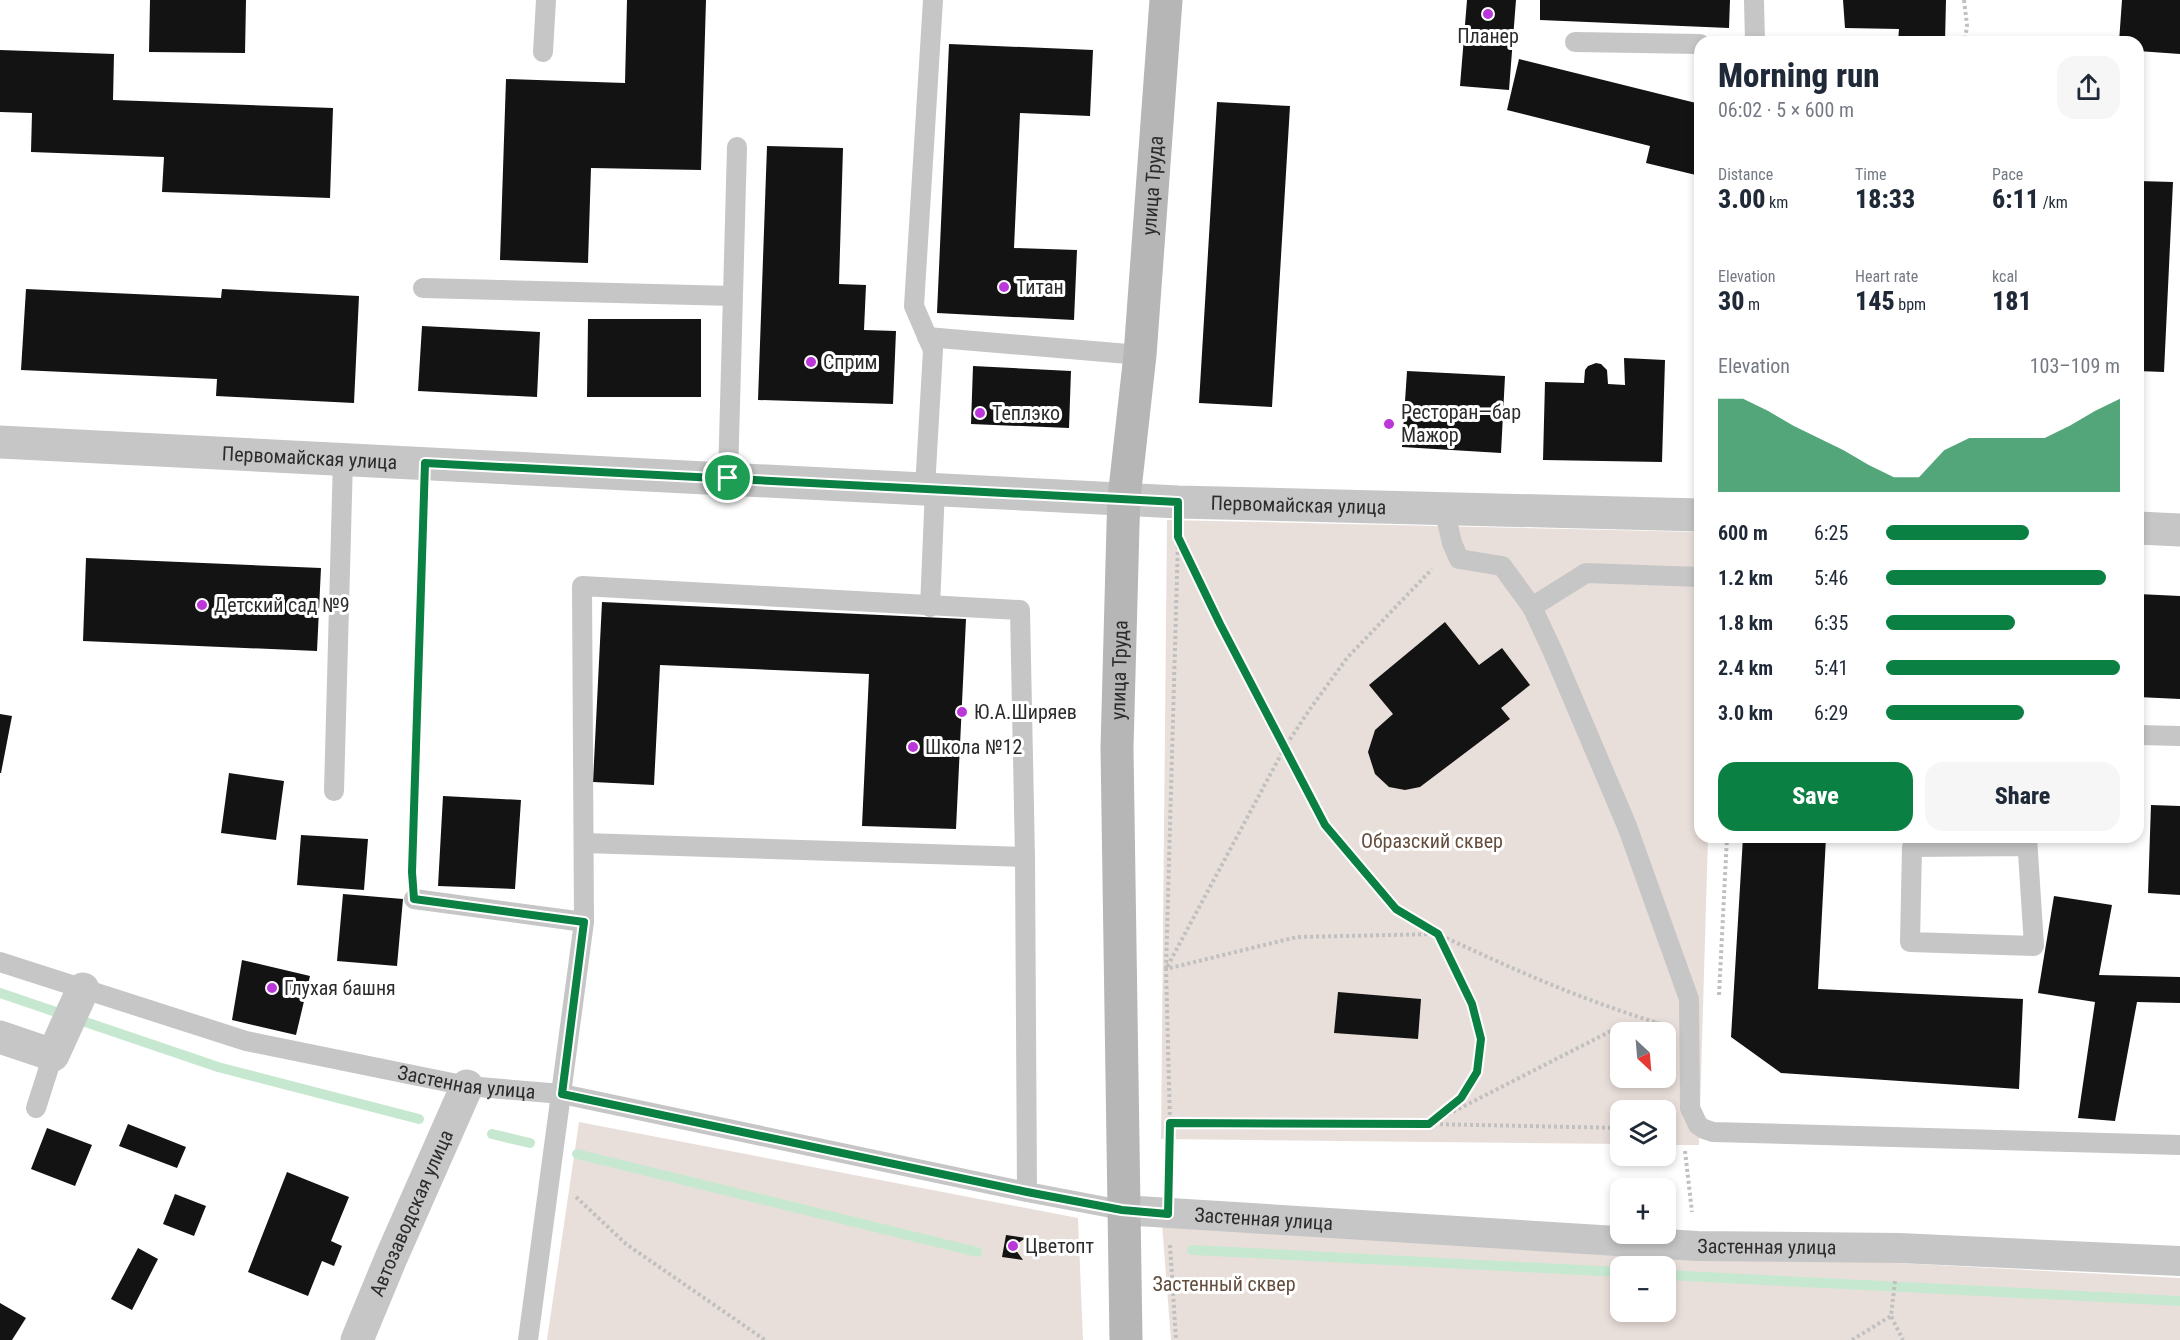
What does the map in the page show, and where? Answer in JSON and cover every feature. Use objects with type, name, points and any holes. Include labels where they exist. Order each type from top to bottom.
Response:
[{"type":"main road","name":"улица Труда","points":[[1126,1340],[1122,1210],[1117,748],[1124,498],[1140,355],[1166,0]]},
{"type":"street","name":"Первомайская улица","points":[[0,442],[1178,502],[1694,515]]},
{"type":"street","points":[[2144,528],[2180,530]]},
{"type":"street","points":[[0,1037],[53,1055],[74,1008]]},
{"type":"street","name":"Автозаводская улица","points":[[357,1340],[467,1086]]},
{"type":"street","name":"Застенная улица","points":[[1122,1210],[1697,1246],[1899,1248],[2180,1261]]},
{"type":"lane","points":[[543,52],[546,0]]},
{"type":"lane","points":[[930,606],[933,350],[914,306],[933,0]]},
{"type":"lane","points":[[1754,0],[1755,36]]},
{"type":"lane","points":[[1575,42],[1694,44]]},
{"type":"lane","points":[[728,478],[737,147]]},
{"type":"lane","points":[[423,288],[733,296]]},
{"type":"lane","points":[[927,337],[1140,355]]},
{"type":"lane","points":[[334,791],[343,459]]},
{"type":"lane","points":[[1444,508],[1452,543],[1460,559],[1502,566],[1532,607],[1627,826],[1689,999],[1690,1108],[1698,1125],[1713,1132],[2180,1145]]},
{"type":"lane","points":[[1532,607],[1586,573],[1694,577]]},
{"type":"lane","points":[[528,1340],[584,922],[582,586],[1020,610],[1025,857],[1027,1192]]},
{"type":"lane","points":[[2144,735],[2180,736]]},
{"type":"lane","points":[[584,843],[1025,857]]},
{"type":"lane","points":[[2004,843],[1912,847],[1910,942],[2034,946],[2027,843]]},
{"type":"lane","points":[[414,899],[584,922]]},
{"type":"lane","name":"Застенная улица","points":[[0,962],[74,1008],[467,1086],[562,1094],[1122,1210]]},
{"type":"lane","points":[[36,1108],[53,1055]]},
{"type":"path","points":[[1964,0],[1967,25],[1966,36]]},
{"type":"path","points":[[414,899],[412,872],[425,463]]},
{"type":"path","points":[[1176,1340],[1168,1214],[1170,1123],[1166,969],[1178,537],[1220,624],[1325,825],[1396,909],[1438,934],[1550,985],[1655,1022]]},
{"type":"path","points":[[1166,969],[1285,747],[1310,709],[1347,658],[1436,565]]},
{"type":"path","points":[[1719,1002],[1727,843]]},
{"type":"path","points":[[1166,969],[1297,937],[1438,934]]},
{"type":"path","points":[[1429,1124],[1461,1098],[1477,1072],[1481,1039],[1472,1004],[1438,934]]},
{"type":"path","points":[[1429,1124],[1610,1032]]},
{"type":"path","points":[[1170,1123],[1429,1124],[1610,1128]]},
{"type":"path","points":[[1684,1141],[1697,1246]]},
{"type":"path","points":[[550,1171],[626,1244],[765,1340]]},
{"type":"path","points":[[1852,1340],[1891,1316],[1903,1340]]},
{"type":"green space","name":"Образский сквер","points":[[1167,520],[1694,532],[1694,843],[1708,843],[1699,1145],[1676,1145],[1676,1100],[1610,1100],[1610,1144],[1161,1139]]},
{"type":"green space","points":[[579,1122],[1078,1218],[1083,1340],[547,1340]]},
{"type":"green space","name":"Застенный сквер","points":[[1162,1224],[2180,1278],[2180,1340],[1171,1340]]},
{"type":"building","points":[[150,0],[246,0],[245,53],[149,52]]},
{"type":"building","points":[[627,0],[706,0],[701,170],[591,168],[588,263],[500,260],[506,79],[625,83]]},
{"type":"building","points":[[1467,0],[1516,0],[1509,90],[1460,86]]},
{"type":"building","points":[[1540,0],[1730,0],[1729,28],[1540,20]]},
{"type":"building","points":[[1843,0],[1946,0],[1945,36],[1898,36],[1899,29],[1845,28]]},
{"type":"building","points":[[2122,0],[2180,0],[2180,54],[2144,51],[2144,36],[2119,36]]},
{"type":"building","points":[[949,44],[1093,50],[1090,116],[1020,113],[1014,248],[1077,250],[1074,320],[937,313]]},
{"type":"building","points":[[0,50],[114,54],[113,100],[333,108],[330,198],[162,192],[164,157],[31,152],[32,113],[0,112]]},
{"type":"building","points":[[1519,59],[1694,103],[1694,175],[1646,163],[1650,146],[1507,110]]},
{"type":"building","points":[[1217,102],[1290,106],[1272,407],[1199,403]]},
{"type":"building","points":[[767,146],[843,148],[839,284],[866,285],[864,330],[896,331],[893,404],[758,400]]},
{"type":"building","points":[[2144,181],[2173,182],[2164,372],[2144,371]]},
{"type":"building","points":[[26,289],[221,298],[222,289],[359,296],[354,403],[216,396],[217,379],[21,370]]},
{"type":"building","points":[[588,319],[701,319],[701,397],[587,397]]},
{"type":"building","points":[[422,326],[540,332],[537,397],[418,391]]},
{"type":"building","points":[[1624,358],[1665,360],[1662,462],[1543,460],[1545,382],[1584,383],[1585,370],[1596,363],[1601,364],[1607,370],[1608,384],[1625,385]]},
{"type":"building","points":[[973,366],[1071,371],[1069,428],[971,424]]},
{"type":"building","points":[[1407,371],[1505,376],[1501,453],[1402,447]]},
{"type":"building","name":"Детский сад №9","points":[[86,558],[321,568],[317,651],[83,641]]},
{"type":"building","points":[[2144,594],[2180,596],[2180,699],[2144,697]]},
{"type":"building","name":"Школа №12","points":[[602,602],[966,619],[956,829],[862,826],[869,674],[660,665],[654,785],[593,782]]},
{"type":"building","points":[[1445,622],[1479,665],[1502,648],[1530,685],[1501,708],[1510,719],[1420,787],[1405,790],[1389,787],[1375,774],[1368,752],[1375,730],[1393,714],[1369,685]]},
{"type":"building","points":[[0,714],[12,716],[1,773],[0,773]]},
{"type":"building","points":[[229,773],[284,781],[276,840],[221,833]]},
{"type":"building","points":[[443,796],[521,800],[515,889],[438,886]]},
{"type":"building","points":[[2151,805],[2180,806],[2180,895],[2148,893]]},
{"type":"building","points":[[301,835],[368,839],[364,890],[297,885]]},
{"type":"building","points":[[1743,843],[1826,843],[1818,989],[2023,999],[2019,1089],[1781,1073],[1731,1037]]},
{"type":"building","points":[[343,894],[403,899],[397,966],[337,961]]},
{"type":"building","points":[[2054,896],[2112,905],[2099,975],[2180,977],[2180,1003],[2137,1002],[2115,1121],[2078,1118],[2095,1002],[2038,993]]},
{"type":"building","name":"Глухая башня","points":[[242,960],[310,976],[296,1035],[232,1020]]},
{"type":"building","points":[[1338,992],[1421,999],[1418,1039],[1334,1033]]},
{"type":"building","points":[[128,1124],[186,1147],[177,1168],[119,1146]]},
{"type":"building","points":[[47,1128],[92,1145],[75,1186],[31,1169]]},
{"type":"building","points":[[287,1172],[349,1197],[331,1241],[342,1246],[334,1266],[322,1261],[308,1296],[248,1272]]},
{"type":"building","points":[[175,1194],[206,1206],[194,1236],[163,1224]]},
{"type":"building","points":[[1006,1235],[1026,1238],[1013,1246],[1023,1260],[1002,1257]]},
{"type":"building","points":[[138,1248],[158,1259],[132,1310],[111,1299]]},
{"type":"building","points":[[0,1303],[26,1318],[12,1340],[0,1340]]},
{"type":"waterway","points":[[0,993],[218,1067],[419,1119]]},
{"type":"waterway","points":[[492,1134],[530,1143]]},
{"type":"waterway","points":[[577,1154],[977,1252]]},
{"type":"waterway","points":[[1192,1250],[1610,1271]]},
{"type":"waterway","points":[[1676,1276],[2180,1301]]},
{"type":"place","name":"Планер","points":[[1488,14]]},
{"type":"place","name":"Титан","points":[[1004,287]]},
{"type":"place","name":"Сприм","points":[[811,362]]},
{"type":"place","name":"Теплэко","points":[[980,413]]},
{"type":"place","name":"Ресторан—бар Мажор","points":[[1389,424]]},
{"type":"place","name":"Детский сад №9","points":[[202,605]]},
{"type":"place","name":"Ю.А.Ширяев","points":[[962,712]]},
{"type":"place","name":"Школа №12","points":[[913,747]]},
{"type":"place","name":"Глухая башня","points":[[272,988]]},
{"type":"place","name":"Цветопт","points":[[1013,1246]]},
{"type":"route","points":[[425,463],[728,478],[1178,502],[1178,537],[1220,624],[1325,825],[1396,909],[1438,934],[1461,980],[1472,1004],[1481,1039],[1477,1072],[1461,1098],[1429,1124],[1170,1123],[1168,1214],[1122,1210],[1027,1192],[562,1094],[584,922],[414,899],[412,872],[425,463]]}]
